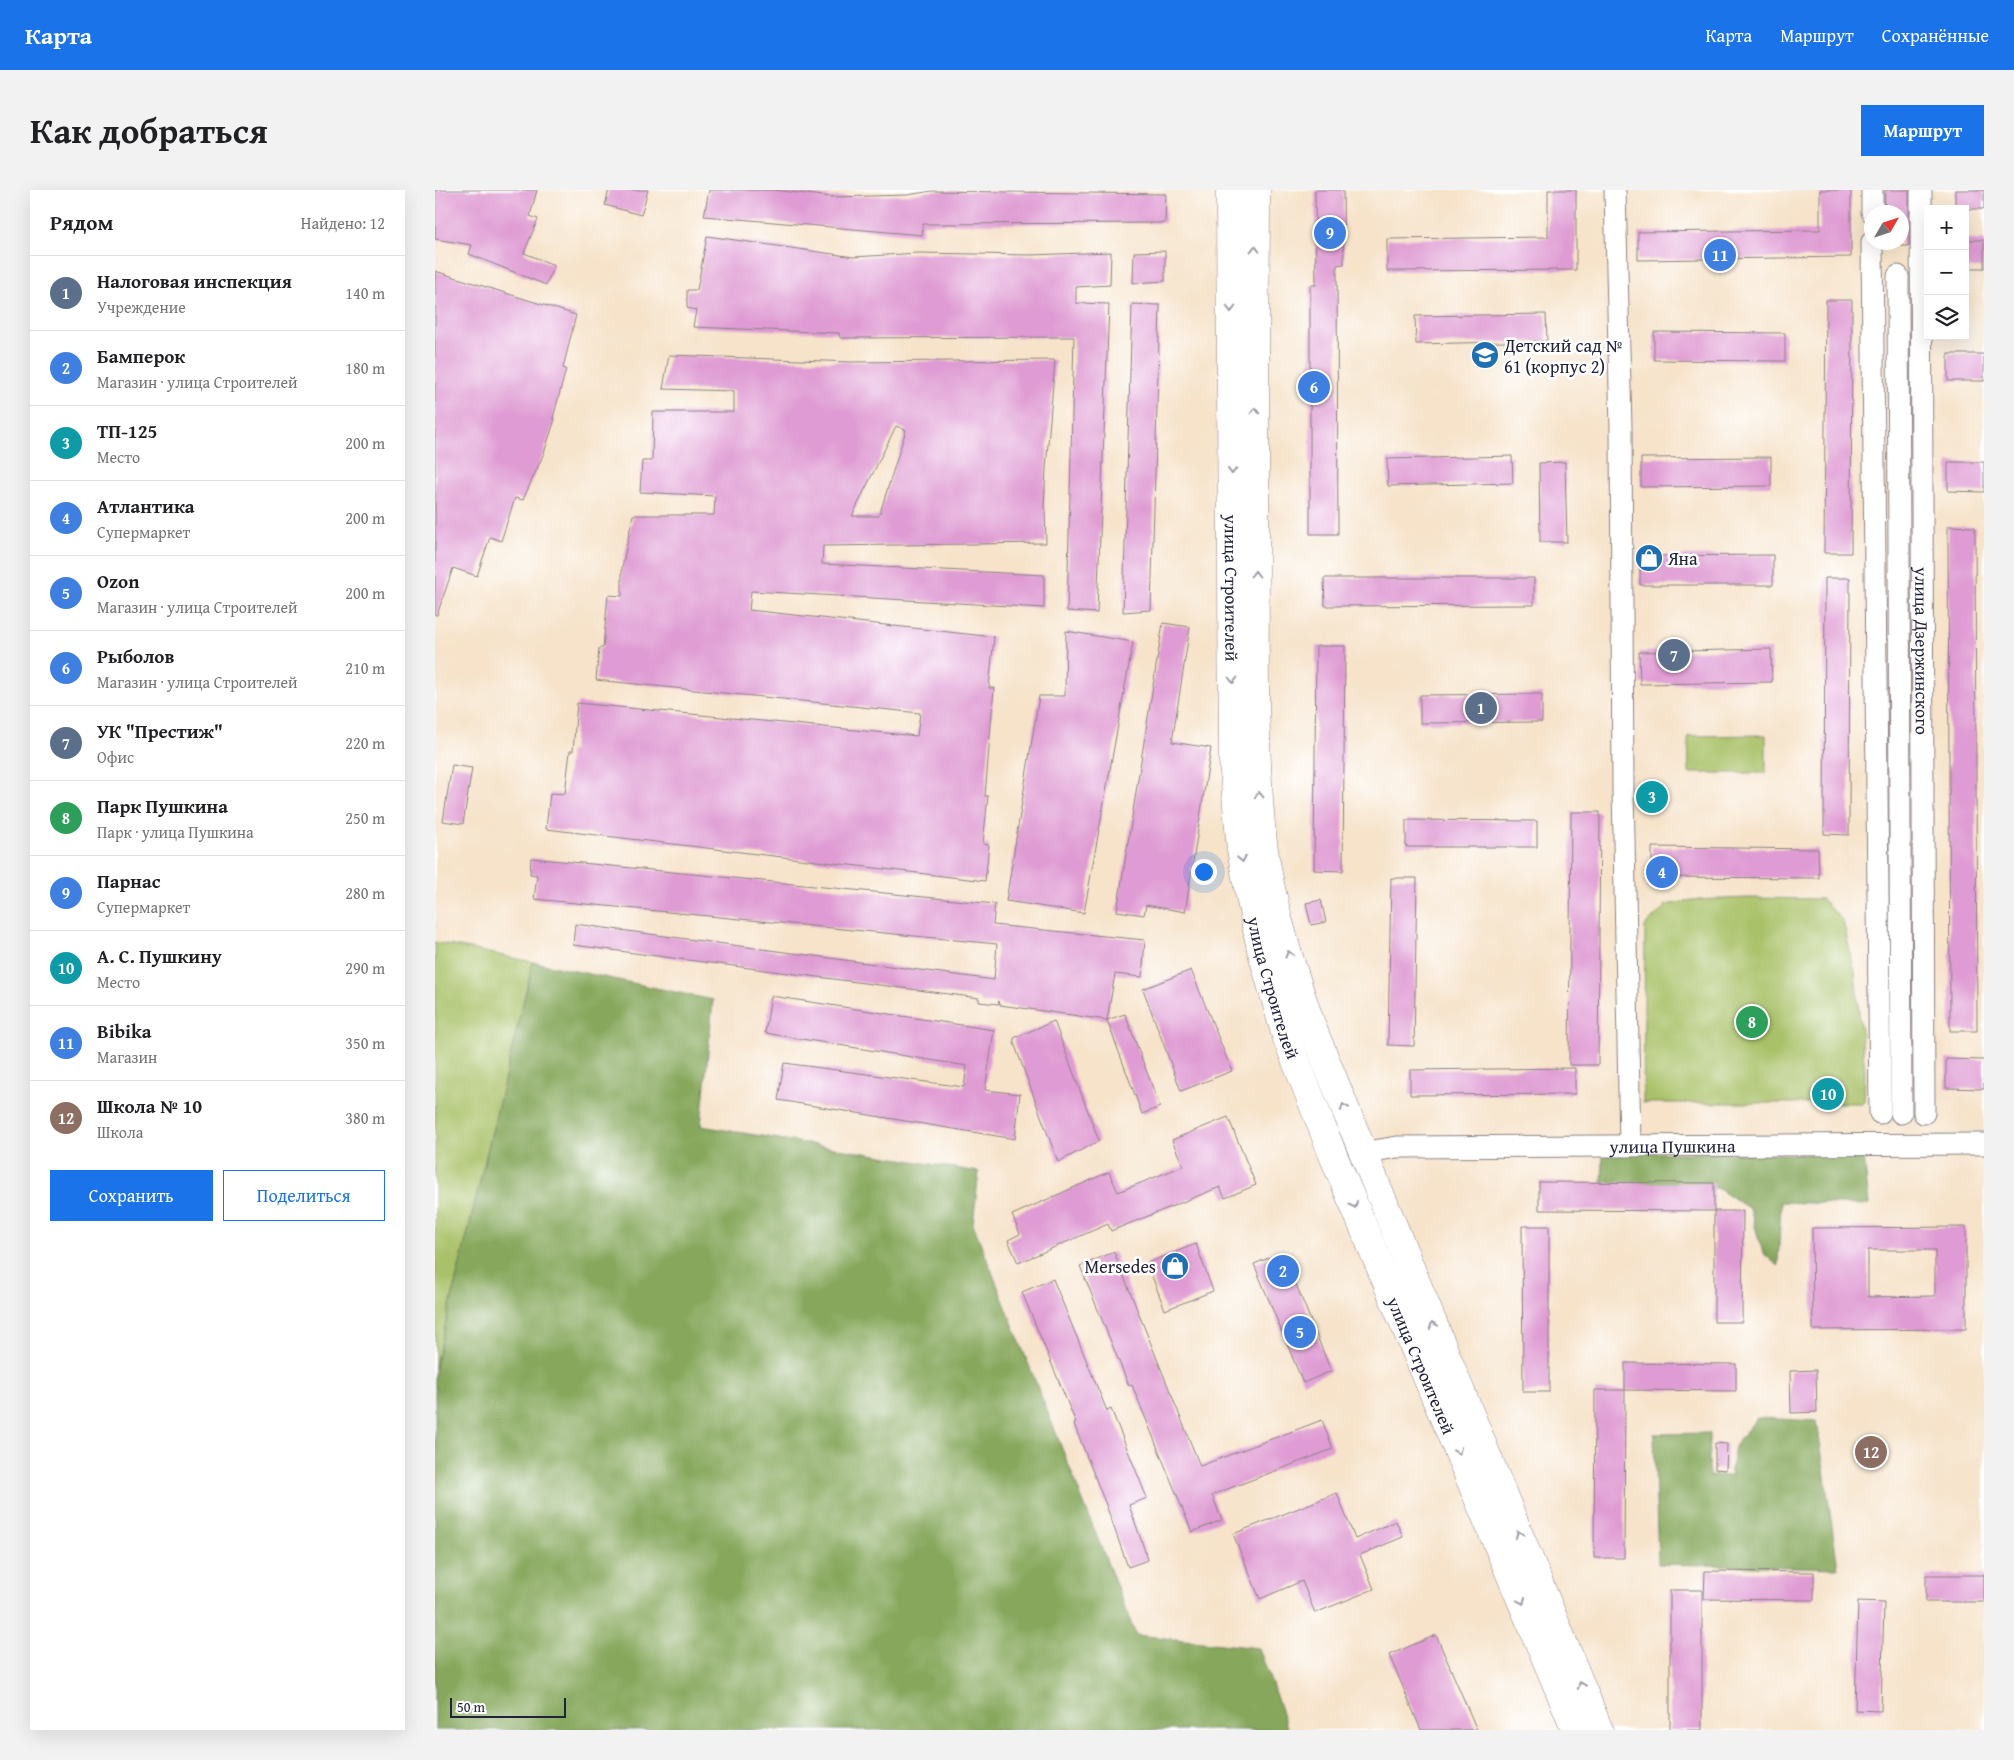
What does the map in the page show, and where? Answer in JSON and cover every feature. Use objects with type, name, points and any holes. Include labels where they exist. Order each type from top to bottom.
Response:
[{"type":"main road","name":"улица Строителей","points":[[1230,190],[1243,276],[1260,814],[1279,919],[1295,978],[1312,1027],[1599,1730]]},
{"type":"main road","name":"улица Строителей","points":[[1256,190],[1243,276],[1233,761],[1241,850],[1261,949],[1286,1036],[1335,1160],[1576,1730]]},
{"type":"main road","points":[[1335,1160],[1362,1152]]},
{"type":"street","points":[[1615,190],[1621,428],[1623,788],[1630,1145]]},
{"type":"street","points":[[1872,190],[1872,205]]},
{"type":"street","name":"улица Дзержинского","points":[[1921,190],[1924,1112]]},
{"type":"street","points":[[1872,250],[1880,1113]]},
{"type":"street","name":"улица Дзержинского","points":[[1898,276],[1901,1112]]},
{"type":"street","name":"улица Пушкина","points":[[1362,1152],[1397,1147],[1630,1145],[1904,1146],[1984,1144]]},
{"type":"green space","points":[[1766,735],[1766,773],[1689,773],[1688,736]]},
{"type":"green space","points":[[1749,898],[1822,899],[1843,921],[1855,973],[1865,1071],[1864,1103],[1643,1103],[1645,926],[1666,905],[1692,900]]},
{"type":"green space","points":[[435,942],[533,962],[435,1368]]},
{"type":"green space","points":[[533,962],[713,1000],[701,1126],[979,1172],[973,1224],[1136,1635],[1259,1648],[1288,1730],[435,1730],[435,1368]]},
{"type":"green space","points":[[1603,1152],[1864,1155],[1869,1205],[1781,1202],[1778,1266],[1763,1253],[1750,1209],[1717,1188],[1602,1186]]},
{"type":"green space","points":[[1757,1418],[1817,1421],[1838,1568],[1658,1564],[1654,1434],[1709,1433],[1709,1476],[1730,1476],[1735,1445]]},
{"type":"building","points":[[435,190],[537,190],[530,216],[538,219],[524,253],[554,265],[546,285],[469,254],[472,245],[435,239]]},
{"type":"building","points":[[609,190],[648,190],[641,215],[605,205]]},
{"type":"building","points":[[709,190],[774,190],[832,197],[907,195],[932,191],[1166,194],[1165,223],[923,224],[922,235],[704,216]]},
{"type":"building","points":[[1315,190],[1343,190],[1344,264],[1337,265],[1338,534],[1310,534],[1310,285],[1316,285]]},
{"type":"building","points":[[1548,190],[1576,190],[1576,270],[1387,271],[1387,239],[1548,237]]},
{"type":"building","points":[[1820,190],[1851,190],[1851,257],[1638,260],[1638,232],[1820,230]]},
{"type":"building","points":[[1885,190],[1909,190],[1909,205],[1884,205]]},
{"type":"building","points":[[1955,190],[1984,190],[1984,209],[1969,209],[1969,205],[1955,205]]},
{"type":"building","points":[[707,236],[854,257],[918,253],[1031,255],[1111,252],[1110,285],[1076,287],[1076,303],[1109,304],[1097,613],[1067,611],[1074,337],[840,338],[839,333],[693,327],[696,310],[687,308],[687,290],[697,290]]},
{"type":"building","points":[[1969,240],[1984,240],[1984,268],[1969,268]]},
{"type":"building","points":[[1165,251],[1165,281],[1133,283],[1134,252]]},
{"type":"building","points":[[435,271],[576,315],[563,368],[566,369],[553,418],[555,419],[544,453],[523,500],[515,498],[501,541],[490,537],[477,576],[453,568],[437,615],[435,615]]},
{"type":"building","points":[[1826,300],[1852,300],[1851,553],[1824,553]]},
{"type":"building","points":[[1132,304],[1160,305],[1151,610],[1123,612]]},
{"type":"building","points":[[1546,314],[1547,341],[1416,344],[1415,316]]},
{"type":"building","points":[[1654,332],[1785,333],[1785,361],[1654,360]]},
{"type":"building","points":[[1948,354],[1984,354],[1984,381],[1948,381]]},
{"type":"building","points":[[669,355],[851,362],[1055,360],[1044,508],[1046,543],[823,546],[822,564],[1044,575],[1044,608],[751,591],[749,610],[994,637],[989,688],[994,688],[985,796],[988,796],[983,844],[989,845],[985,881],[546,829],[550,793],[565,794],[570,751],[573,751],[577,703],[917,736],[920,713],[596,680],[599,648],[603,648],[608,595],[622,596],[622,568],[633,515],[714,515],[715,496],[640,492],[642,461],[652,461],[653,412],[734,412],[734,391],[663,389]],"holes":[[[896,426],[906,430],[879,516],[852,516]]]},
{"type":"building","points":[[1512,456],[1513,483],[1388,486],[1387,459]]},
{"type":"building","points":[[1771,457],[1771,486],[1641,487],[1641,458]]},
{"type":"building","points":[[1565,462],[1567,542],[1540,542],[1539,463]]},
{"type":"building","points":[[1948,462],[1984,462],[1984,492],[1948,491]]},
{"type":"building","points":[[1948,526],[1975,527],[1977,1031],[1950,1031]]},
{"type":"building","points":[[1773,555],[1773,585],[1640,585],[1640,556]]},
{"type":"building","points":[[1324,578],[1534,578],[1534,605],[1325,606]]},
{"type":"building","points":[[1825,578],[1850,578],[1849,835],[1824,834]]},
{"type":"building","points":[[1163,623],[1190,627],[1172,742],[1211,748],[1185,912],[1146,905],[1144,915],[1117,911]]},
{"type":"building","points":[[1066,631],[1133,642],[1084,913],[1006,901],[1039,696],[1065,696]]},
{"type":"building","points":[[1316,646],[1345,646],[1343,871],[1314,870]]},
{"type":"building","points":[[1771,649],[1772,682],[1640,684],[1639,652]]},
{"type":"building","points":[[1542,694],[1542,722],[1420,723],[1420,695]]},
{"type":"building","points":[[452,765],[472,768],[463,824],[443,821]]},
{"type":"building","points":[[1640,788],[1664,788],[1664,805],[1640,805]]},
{"type":"building","points":[[1571,812],[1600,812],[1598,1065],[1569,1065]]},
{"type":"building","points":[[1406,820],[1537,821],[1537,847],[1406,847]]},
{"type":"building","points":[[1652,847],[1818,849],[1819,878],[1652,877]]},
{"type":"building","points":[[531,858],[995,904],[993,925],[1145,940],[1142,977],[1115,974],[1107,1020],[1000,1005],[999,1001],[998,1004],[979,1002],[979,998],[573,945],[575,924],[994,980],[997,944],[534,899],[537,875],[530,874]]},
{"type":"building","points":[[1391,878],[1417,878],[1414,1046],[1388,1045]]},
{"type":"building","points":[[1321,900],[1326,922],[1311,925],[1306,903]]},
{"type":"building","points":[[1191,970],[1232,1071],[1181,1091],[1143,989]]},
{"type":"building","points":[[771,996],[994,1030],[985,1090],[1020,1094],[1015,1139],[778,1100],[784,1063],[964,1087],[967,1066],[765,1033]]},
{"type":"building","points":[[1125,1014],[1160,1107],[1142,1114],[1107,1020]]},
{"type":"building","points":[[1054,1021],[1099,1141],[1058,1162],[1014,1043],[1014,1038]]},
{"type":"building","points":[[1946,1059],[1984,1060],[1984,1089],[1946,1088]]},
{"type":"building","points":[[1575,1068],[1575,1094],[1410,1095],[1410,1070]]},
{"type":"building","points":[[1228,1117],[1256,1185],[1225,1198],[1220,1187],[1111,1231],[1108,1224],[1018,1263],[1008,1240],[1020,1234],[1012,1215],[1109,1172],[1118,1192],[1183,1166],[1172,1140]]},
{"type":"building","points":[[1539,1182],[1714,1183],[1714,1211],[1539,1210]]},
{"type":"building","points":[[1714,1211],[1743,1211],[1742,1322],[1714,1322]]},
{"type":"building","points":[[1522,1226],[1549,1226],[1549,1392],[1523,1392]]},
{"type":"building","points":[[1966,1227],[1966,1329],[1813,1330],[1812,1228]],"holes":[[[1868,1250],[1935,1250],[1935,1296],[1868,1297]]]},
{"type":"building","points":[[1196,1244],[1213,1291],[1165,1310],[1147,1263]]},
{"type":"building","points":[[1114,1252],[1200,1466],[1322,1420],[1333,1449],[1212,1495],[1222,1520],[1192,1532],[1132,1385],[1129,1386],[1080,1266]]},
{"type":"building","points":[[1283,1252],[1331,1371],[1303,1383],[1254,1264]]},
{"type":"building","points":[[1053,1279],[1107,1411],[1111,1409],[1147,1498],[1129,1505],[1148,1560],[1128,1567],[1074,1424],[1076,1423],[1022,1292]]},
{"type":"building","points":[[1625,1363],[1736,1364],[1736,1391],[1625,1390]]},
{"type":"building","points":[[1816,1370],[1817,1412],[1791,1413],[1790,1371]]},
{"type":"building","points":[[1595,1390],[1625,1390],[1624,1558],[1594,1558]]},
{"type":"building","points":[[1715,1443],[1727,1444],[1726,1470],[1715,1469]]},
{"type":"building","points":[[1337,1493],[1355,1539],[1396,1521],[1403,1537],[1360,1555],[1374,1589],[1315,1613],[1302,1581],[1260,1599],[1233,1534]]},
{"type":"building","points":[[1705,1571],[1814,1572],[1814,1600],[1704,1599]]},
{"type":"building","points":[[1926,1575],[1984,1575],[1984,1602],[1926,1602]]},
{"type":"building","points":[[1670,1590],[1702,1590],[1702,1730],[1670,1730]]},
{"type":"building","points":[[1858,1601],[1884,1602],[1881,1711],[1855,1710]]},
{"type":"building","points":[[1436,1635],[1477,1730],[1421,1730],[1389,1655]]},
{"type":"place","name":"Парнас","points":[[1330,233]]},
{"type":"place","name":"Bibika","points":[[1720,255]]},
{"type":"place","name":"Детский сад № 61 (корпус 2)","points":[[1485,355]]},
{"type":"place","name":"Рыболов","points":[[1314,387]]},
{"type":"place","name":"Яна","points":[[1649,558]]},
{"type":"place","name":"УК \"Престиж\"","points":[[1674,655]]},
{"type":"place","name":"Налоговая инспекция","points":[[1481,708]]},
{"type":"place","name":"ТП-125","points":[[1652,797]]},
{"type":"place","name":"Атлантика","points":[[1662,872]]},
{"type":"place","name":"Парк Пушкина","points":[[1752,1022]]},
{"type":"place","name":"А. С. Пушкину","points":[[1828,1094]]},
{"type":"place","name":"Mersedes","points":[[1175,1266]]},
{"type":"place","name":"Бамперок","points":[[1283,1271]]},
{"type":"place","name":"Ozon","points":[[1300,1332]]},
{"type":"place","name":"Школа № 10","points":[[1871,1452]]}]
